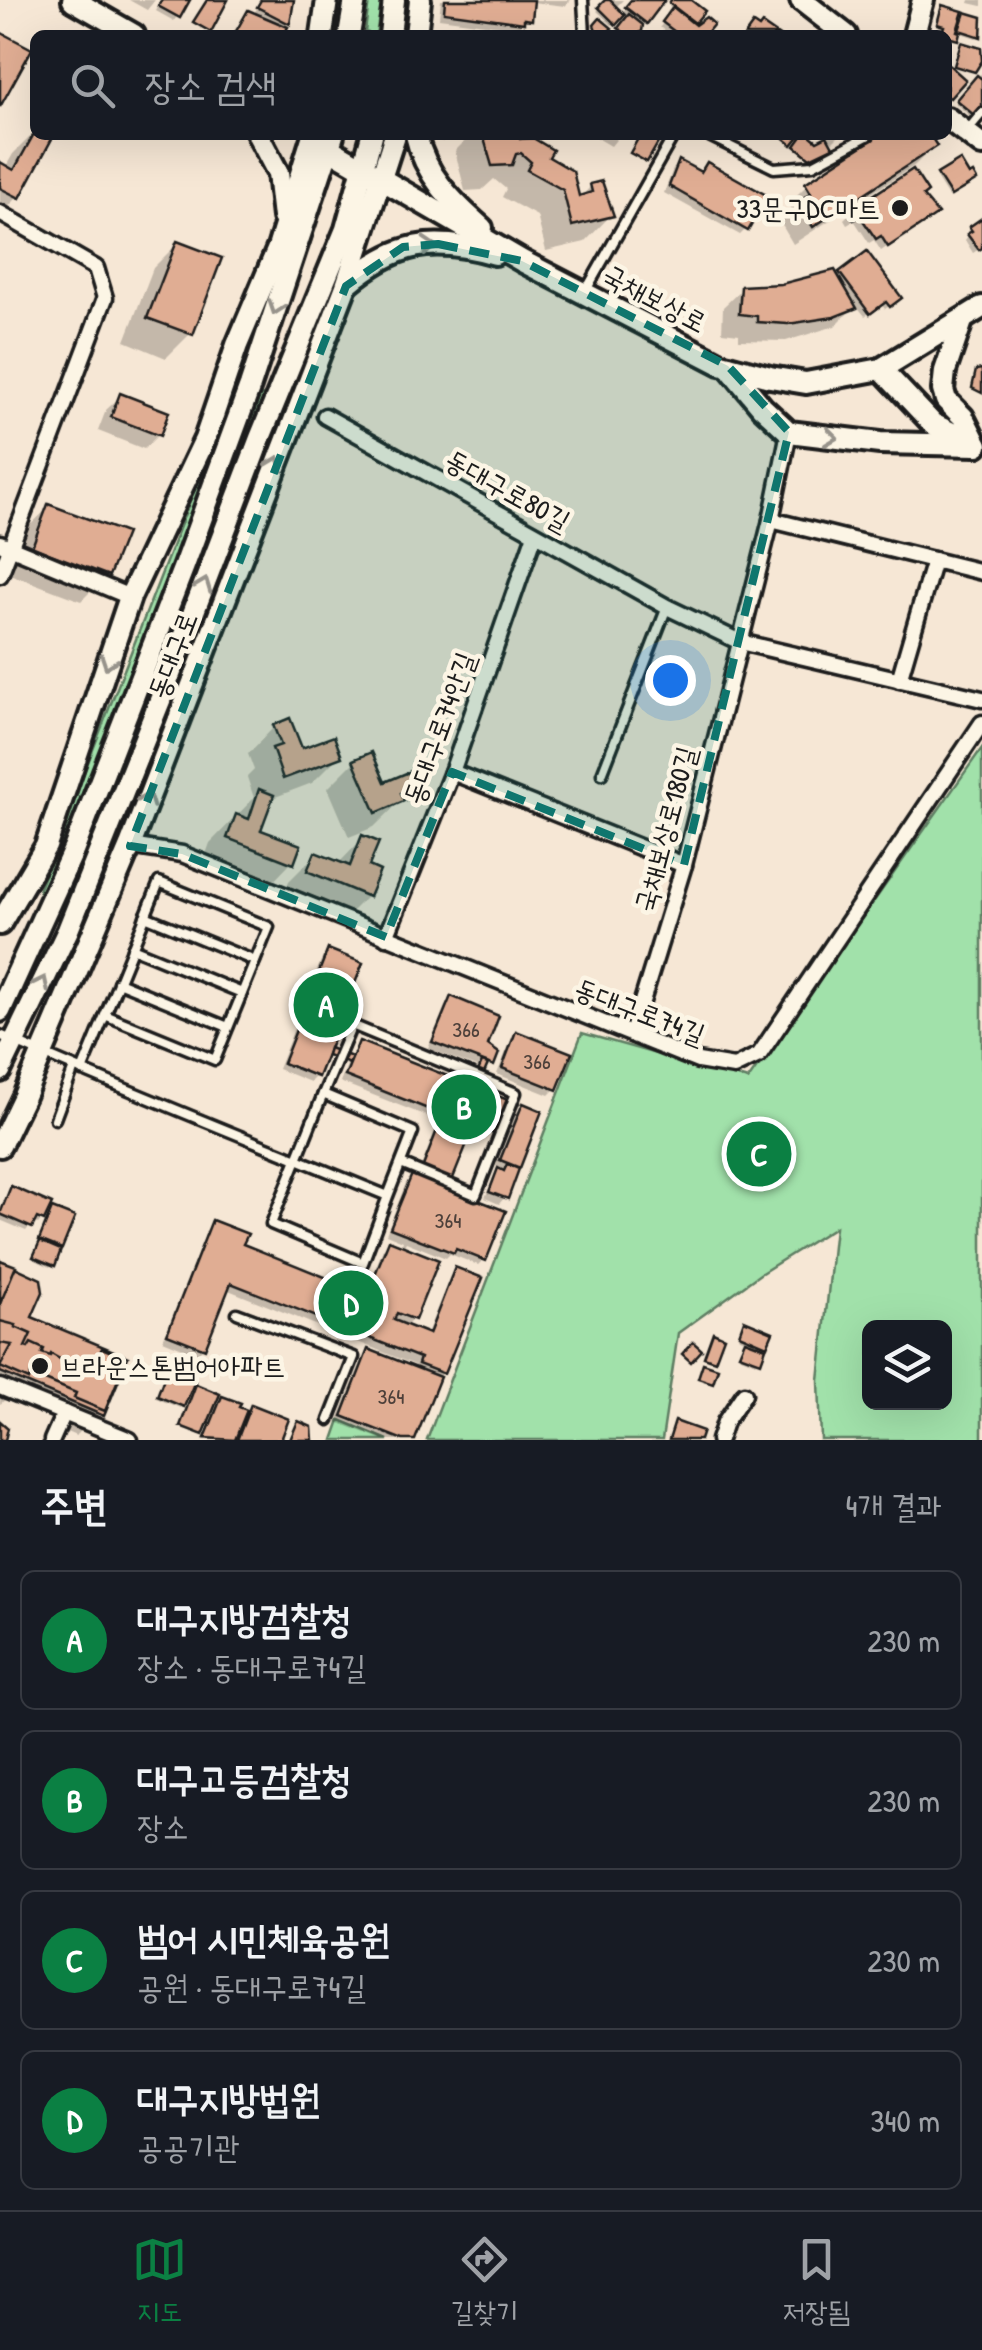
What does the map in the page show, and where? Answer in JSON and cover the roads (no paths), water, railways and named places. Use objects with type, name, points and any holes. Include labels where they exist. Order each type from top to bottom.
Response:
[{"type":"main road","points":[[73,0],[125,30]]},
{"type":"main road","points":[[323,30],[327,0]]},
{"type":"main road","points":[[350,30],[355,0]]},
{"type":"main road","points":[[391,30],[394,0]]},
{"type":"main road","points":[[417,30],[420,0]]},
{"type":"main road","points":[[802,0],[840,30]]},
{"type":"main road","points":[[915,30],[923,0]]},
{"type":"main road","points":[[952,122],[974,138]]},
{"type":"main road","points":[[261,140],[278,173],[288,246],[315,232],[326,235],[332,244],[337,279],[402,247],[438,244],[522,261]]},
{"type":"main road","name":"동대구로","points":[[0,1011],[74,849],[184,566],[319,140]]},
{"type":"main road","name":"국채보상로","points":[[323,140],[373,174],[522,261],[728,366],[806,384],[881,370]]},
{"type":"main road","name":"동대구로","points":[[0,1146],[130,846],[337,279],[373,174],[372,140]]},
{"type":"main road","points":[[373,174],[391,140]]},
{"type":"main road","points":[[417,140],[446,197],[522,261]]},
{"type":"main road","name":"동대구로","points":[[0,924],[46,846],[130,597],[206,439],[237,345],[288,246]]},
{"type":"main road","name":"동대구로","points":[[0,1071],[7,1038],[68,930],[260,438],[337,279]]},
{"type":"main road","points":[[979,446],[932,424],[881,370],[982,306]]},
{"type":"main road","points":[[962,321],[943,390],[979,446]]},
{"type":"main road","points":[[728,366],[762,407],[790,432],[880,443],[979,446]]},
{"type":"street","points":[[0,213],[96,268],[104,298],[5,545],[0,575]]},
{"type":"street","name":"동대구로80길","points":[[326,416],[667,607],[740,642],[982,699]]},
{"type":"street","name":"국채보상로180길","points":[[632,1034],[684,865],[790,432]]},
{"type":"street","points":[[771,520],[982,572]]},
{"type":"street","name":"동대구로74안길","points":[[386,937],[452,772],[535,534]]},
{"type":"street","points":[[5,545],[130,597]]},
{"type":"street","points":[[898,680],[934,560]]},
{"type":"street","name":"동대구로74길","points":[[130,846],[182,854],[720,1068],[734,1067],[758,1055],[982,723]]},
{"type":"street","points":[[452,772],[684,865]]},
{"type":"street","points":[[0,1387],[130,1440]]},
{"type":"street","points":[[718,1440],[744,1394]]},
{"type":"street","points":[[52,1440],[64,1413]]},
{"type":"lane","points":[[583,0],[585,30]]},
{"type":"lane","points":[[974,138],[982,112]]},
{"type":"lane","points":[[585,292],[671,140]]},
{"type":"lane","points":[[717,140],[774,168],[813,166],[860,140]]},
{"type":"lane","points":[[602,774],[667,607]]},
{"type":"lane","points":[[54,1119],[105,1014],[159,882],[270,927],[215,1060],[105,1014]]},
{"type":"lane","points":[[146,916],[256,961]]},
{"type":"lane","points":[[132,948],[242,993]]},
{"type":"lane","points":[[118,982],[228,1027]]},
{"type":"lane","points":[[323,1094],[414,1132],[401,1164],[388,1196],[362,1263],[271,1224],[323,1094],[352,1025],[516,1092],[476,1195],[401,1164]]},
{"type":"lane","points":[[7,1038],[388,1196]]},
{"type":"lane","points":[[238,1313],[354,1357],[329,1420]]},
{"type":"place","name":"33문구DC마트","points":[[900,208]]},
{"type":"place","name":"대구지방검찰청","points":[[326,1005]]},
{"type":"place","name":"대구고등검찰청","points":[[464,1107]]},
{"type":"place","name":"범어 시민체육공원","points":[[759,1154]]},
{"type":"place","name":"대구지방법원","points":[[351,1303]]},
{"type":"place","name":"브라운스톤범어아파트","points":[[40,1366]]}]
